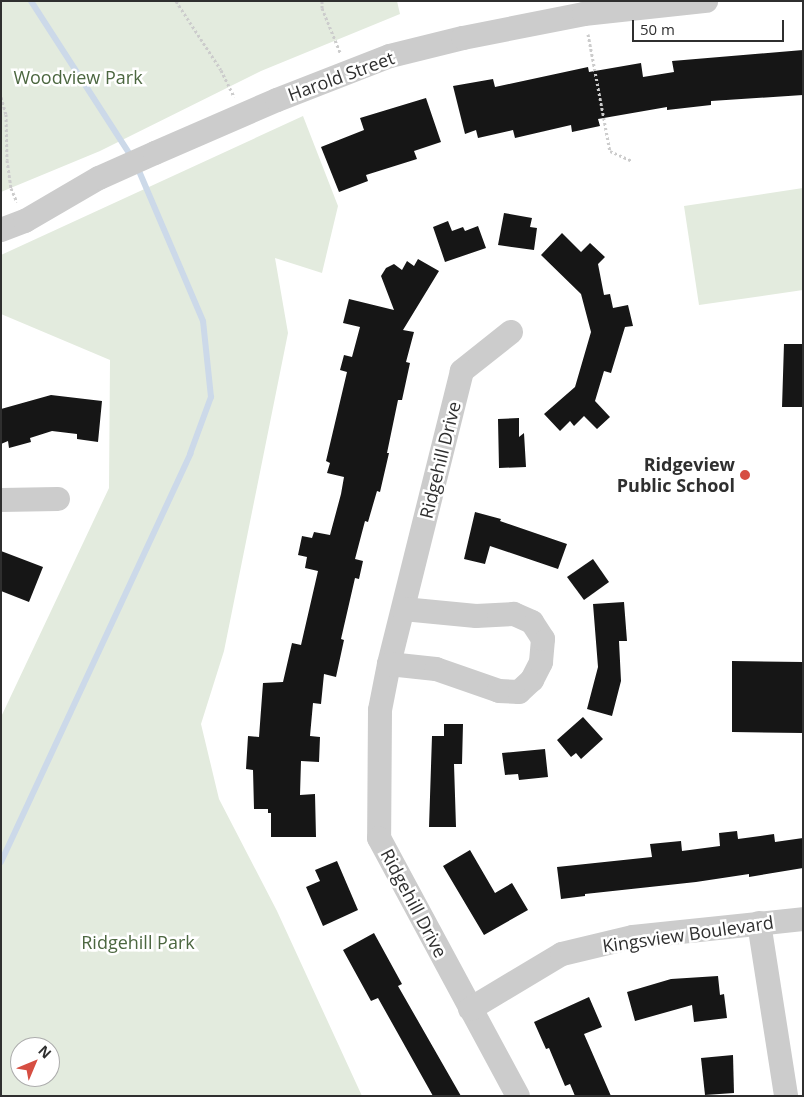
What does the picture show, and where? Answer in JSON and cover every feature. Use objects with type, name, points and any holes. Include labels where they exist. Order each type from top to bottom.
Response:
[{"type":"street","name":"Harold Street","points":[[1,230],[25,221],[99,178],[244,115],[390,56],[597,9],[706,1]]},
{"type":"street","name":"Ridgehill Drive","points":[[511,332],[462,371],[389,664],[380,710],[380,838],[470,1010],[518,1096]]},
{"type":"street","points":[[1,500],[58,499]]},
{"type":"street","points":[[389,664],[436,669],[500,691],[519,692],[532,680],[541,662],[543,639],[532,622],[514,614],[476,616],[403,608]]},
{"type":"street","name":"Kingsview Boulevard","points":[[470,1010],[562,954],[633,938],[759,923],[803,920]]},
{"type":"street","points":[[759,923],[786,1096]]},
{"type":"path","points":[[176,1],[221,70],[244,115]]},
{"type":"path","points":[[322,1],[322,8],[333,40],[349,72]]},
{"type":"path","points":[[597,9],[610,151],[632,160]]},
{"type":"path","points":[[1,97],[6,114],[7,160],[12,188],[25,221]]},
{"type":"green space","name":"Woodview Park","points":[[1,1],[397,1],[400,14],[261,71],[100,151],[1,192]]},
{"type":"green space","name":"Ridgehill Park","points":[[303,116],[338,206],[322,273],[275,258],[288,333],[224,651],[201,724],[219,799],[277,911],[362,1096],[1,1096],[1,717],[109,488],[110,360],[1,314],[1,255]]},
{"type":"green space","points":[[803,188],[803,290],[699,305],[684,206]]},
{"type":"building","points":[[803,50],[803,95],[711,101],[711,105],[667,110],[667,107],[598,119],[600,126],[572,132],[571,125],[515,138],[513,130],[478,138],[476,130],[465,134],[453,86],[493,79],[495,87],[588,67],[589,72],[641,63],[643,77],[674,72],[672,61]]},
{"type":"building","points":[[426,98],[441,142],[414,151],[417,159],[366,175],[368,181],[339,192],[321,147],[364,130],[360,118]]},
{"type":"building","points":[[504,213],[532,218],[530,227],[537,228],[534,250],[498,245]]},
{"type":"building","points":[[448,221],[452,231],[463,227],[465,231],[478,226],[486,248],[445,262],[433,227]]},
{"type":"building","points":[[562,233],[581,252],[590,243],[605,257],[598,264],[604,295],[610,294],[613,308],[628,305],[633,326],[625,327],[611,373],[604,371],[595,401],[610,417],[597,429],[584,416],[574,426],[570,421],[560,431],[544,414],[575,387],[591,332],[581,294],[541,255]]},
{"type":"building","points":[[418,259],[439,271],[403,330],[414,332],[406,362],[410,363],[402,400],[398,400],[380,492],[377,491],[368,522],[365,521],[355,559],[363,561],[359,579],[355,578],[341,639],[344,640],[336,677],[324,674],[321,704],[313,703],[310,736],[320,737],[319,762],[301,761],[300,795],[315,794],[316,837],[271,837],[271,813],[268,813],[268,809],[254,809],[253,770],[246,769],[248,736],[259,737],[263,683],[283,682],[292,643],[301,645],[318,571],[305,568],[307,557],[298,555],[302,536],[312,538],[314,532],[330,535],[341,494],[344,477],[327,473],[330,463],[326,461],[347,372],[340,370],[344,355],[352,357],[360,327],[343,323],[349,299],[394,310],[381,276],[386,268],[394,264],[402,270],[407,261],[414,266]]},
{"type":"building","points":[[784,344],[803,344],[803,407],[782,407]]},
{"type":"building","points":[[51,395],[102,401],[98,442],[77,439],[77,434],[52,431],[30,438],[31,442],[9,448],[8,441],[1,444],[1,409]]},
{"type":"building","points":[[519,418],[519,437],[524,433],[526,467],[499,468],[498,419]]},
{"type":"building","points":[[475,512],[501,519],[500,521],[567,544],[558,569],[490,546],[485,564],[464,559]]},
{"type":"building","points":[[1,551],[43,567],[29,602],[1,591]]},
{"type":"building","points":[[593,559],[609,582],[584,600],[567,577]]},
{"type":"building","points":[[624,602],[627,641],[619,641],[621,681],[612,716],[587,709],[598,667],[593,604]]},
{"type":"building","points":[[732,661],[803,662],[803,733],[732,732]]},
{"type":"building","points":[[583,717],[603,739],[581,759],[576,753],[571,757],[557,740]]},
{"type":"building","points":[[444,724],[463,724],[462,764],[454,764],[456,827],[429,827],[432,736],[444,736]]},
{"type":"building","points":[[545,749],[548,777],[519,780],[518,774],[505,775],[502,753]]},
{"type":"building","points":[[737,831],[738,839],[774,834],[775,842],[803,838],[803,868],[749,877],[749,874],[696,882],[585,894],[585,896],[561,899],[557,867],[652,857],[650,844],[681,841],[682,851],[720,846],[719,833]]},
{"type":"building","points":[[470,850],[495,893],[512,883],[528,910],[484,935],[443,866]]},
{"type":"building","points":[[337,861],[358,910],[323,926],[306,887],[320,881],[315,870]]},
{"type":"building","points":[[374,933],[402,984],[398,986],[461,1096],[433,1096],[378,998],[371,1001],[343,950]]},
{"type":"building","points":[[718,976],[720,995],[724,994],[727,1018],[694,1022],[692,1005],[635,1021],[627,992],[671,979]]},
{"type":"building","points":[[589,997],[602,1027],[584,1034],[611,1096],[575,1096],[570,1084],[565,1086],[549,1048],[546,1049],[534,1022]]},
{"type":"building","points":[[733,1055],[734,1093],[705,1095],[701,1058]]},
{"type":"waterway","points":[[31,1],[132,158]]},
{"type":"waterway","points":[[1,862],[190,454],[211,397],[203,321],[137,166]]},
{"type":"place","name":"Ridgeview Public School","points":[[745,475]]}]
